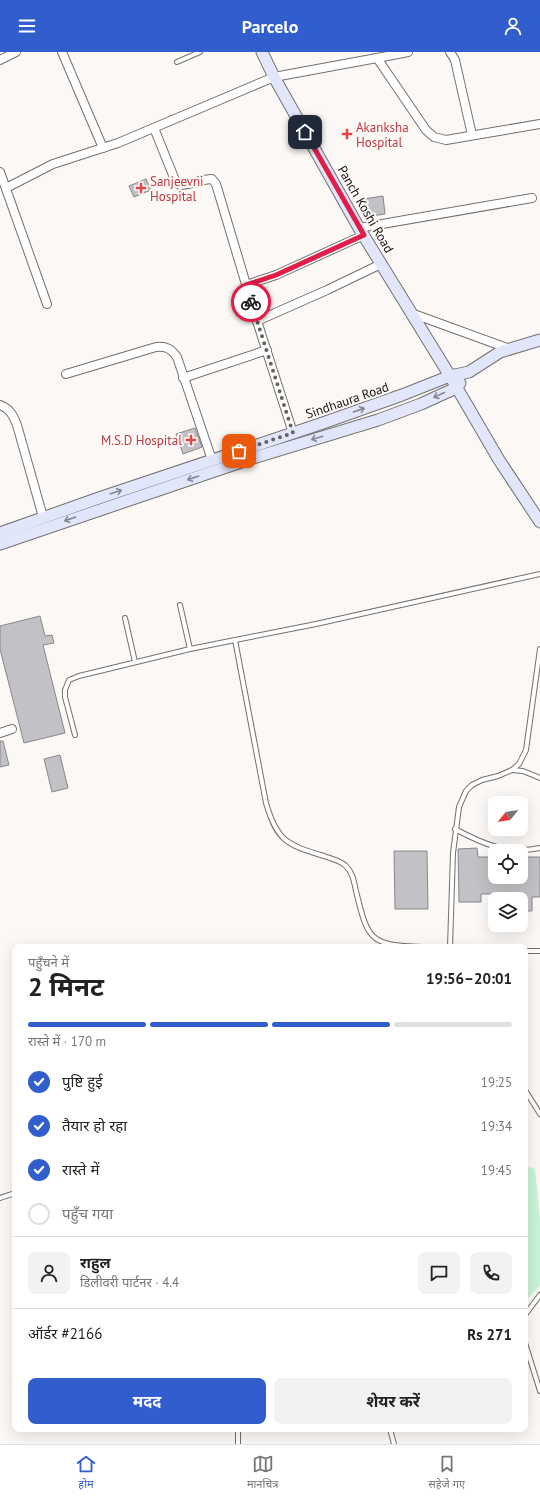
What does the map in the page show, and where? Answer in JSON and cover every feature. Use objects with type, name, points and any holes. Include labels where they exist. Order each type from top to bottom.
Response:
[{"type":"street","points":[[0,60],[16,52]]},
{"type":"street","points":[[62,52],[103,148]]},
{"type":"street","name":"Panch Koshi Road","points":[[262,52],[274,76],[381,264],[450,376],[499,460],[540,522]]},
{"type":"street","points":[[6,188],[53,164],[103,148],[154,128],[274,76],[408,52]]},
{"type":"street","points":[[450,52],[455,60],[472,135]]},
{"type":"street","points":[[377,58],[422,125],[434,137],[446,140],[540,124]]},
{"type":"street","points":[[154,128],[175,180],[180,185],[187,185],[206,179],[212,179],[216,184],[257,321],[293,433]]},
{"type":"street","points":[[0,172],[47,304]]},
{"type":"street","points":[[246,285],[276,275],[362,231],[532,198]]},
{"type":"street","points":[[257,321],[381,264]]},
{"type":"street","points":[[412,313],[510,349]]},
{"type":"street","name":"Sindhaura Road","points":[[0,533],[402,395],[450,376],[469,372],[500,352],[540,340]]},
{"type":"street","points":[[66,374],[156,347],[164,346],[171,349],[177,357],[212,460]]},
{"type":"street","points":[[183,378],[267,350]]},
{"type":"street","points":[[0,544],[250,458],[378,420],[421,404],[456,388],[469,372]]},
{"type":"street","points":[[0,405],[6,408],[13,416],[17,425],[43,517]]},
{"type":"street","points":[[0,733],[12,729]]},
{"type":"lane","points":[[176,62],[200,52]]},
{"type":"lane","points":[[75,734],[65,697],[65,690],[69,680],[88,673],[190,649],[316,624],[540,574]]},
{"type":"lane","points":[[180,604],[190,649]]},
{"type":"lane","points":[[125,618],[135,662]]},
{"type":"lane","points":[[235,640],[266,803],[272,822],[279,834],[290,844],[340,861],[346,866],[353,878],[368,931],[376,939],[386,944]]},
{"type":"lane","points":[[450,944],[453,853],[459,807],[466,791],[472,785],[512,770],[519,764],[526,750],[540,649]]},
{"type":"lane","points":[[512,770],[523,771],[540,778]]},
{"type":"lane","points":[[455,829],[478,841],[500,848],[540,848]]},
{"type":"lane","points":[[528,951],[540,951]]},
{"type":"lane","points":[[528,1095],[540,1114]]},
{"type":"lane","points":[[0,1198],[12,1195]]},
{"type":"lane","points":[[528,1311],[540,1295]]},
{"type":"lane","points":[[528,1353],[540,1391]]},
{"type":"lane","points":[[238,1432],[238,1444]]},
{"type":"lane","points":[[391,1432],[394,1444]]},
{"type":"green space","points":[[528,1167],[535,1169],[540,1218],[540,1286],[528,1298]]},
{"type":"building","points":[[146,179],[151,190],[134,197],[129,186]]},
{"type":"building","points":[[383,196],[385,214],[366,217],[363,199]]},
{"type":"building","points":[[195,428],[202,447],[183,454],[176,434]]},
{"type":"building","points":[[40,616],[45,636],[52,635],[54,643],[43,645],[65,733],[24,743],[0,649],[0,626]]},
{"type":"building","points":[[0,741],[3,741],[9,765],[0,767]]},
{"type":"building","points":[[60,755],[68,788],[52,792],[44,759]]},
{"type":"building","points":[[477,848],[478,857],[488,857],[488,884],[528,884],[528,857],[540,857],[540,897],[532,897],[532,911],[528,911],[528,892],[488,892],[488,894],[481,894],[481,902],[459,902],[458,849]]},
{"type":"building","points":[[394,851],[427,851],[428,909],[395,909]]},
{"type":"way so far","points":[[239,451],[293,433],[251,302]]},
{"type":"place","name":"Akanksha Hospital","points":[[347,134]]},
{"type":"place","name":"Sanjeevni Hospital","points":[[141,188]]},
{"type":"place","name":"M.S.D Hospital","points":[[191,440]]},
{"type":"route","points":[[251,302],[246,285],[276,275],[364,235],[305,132]]}]
